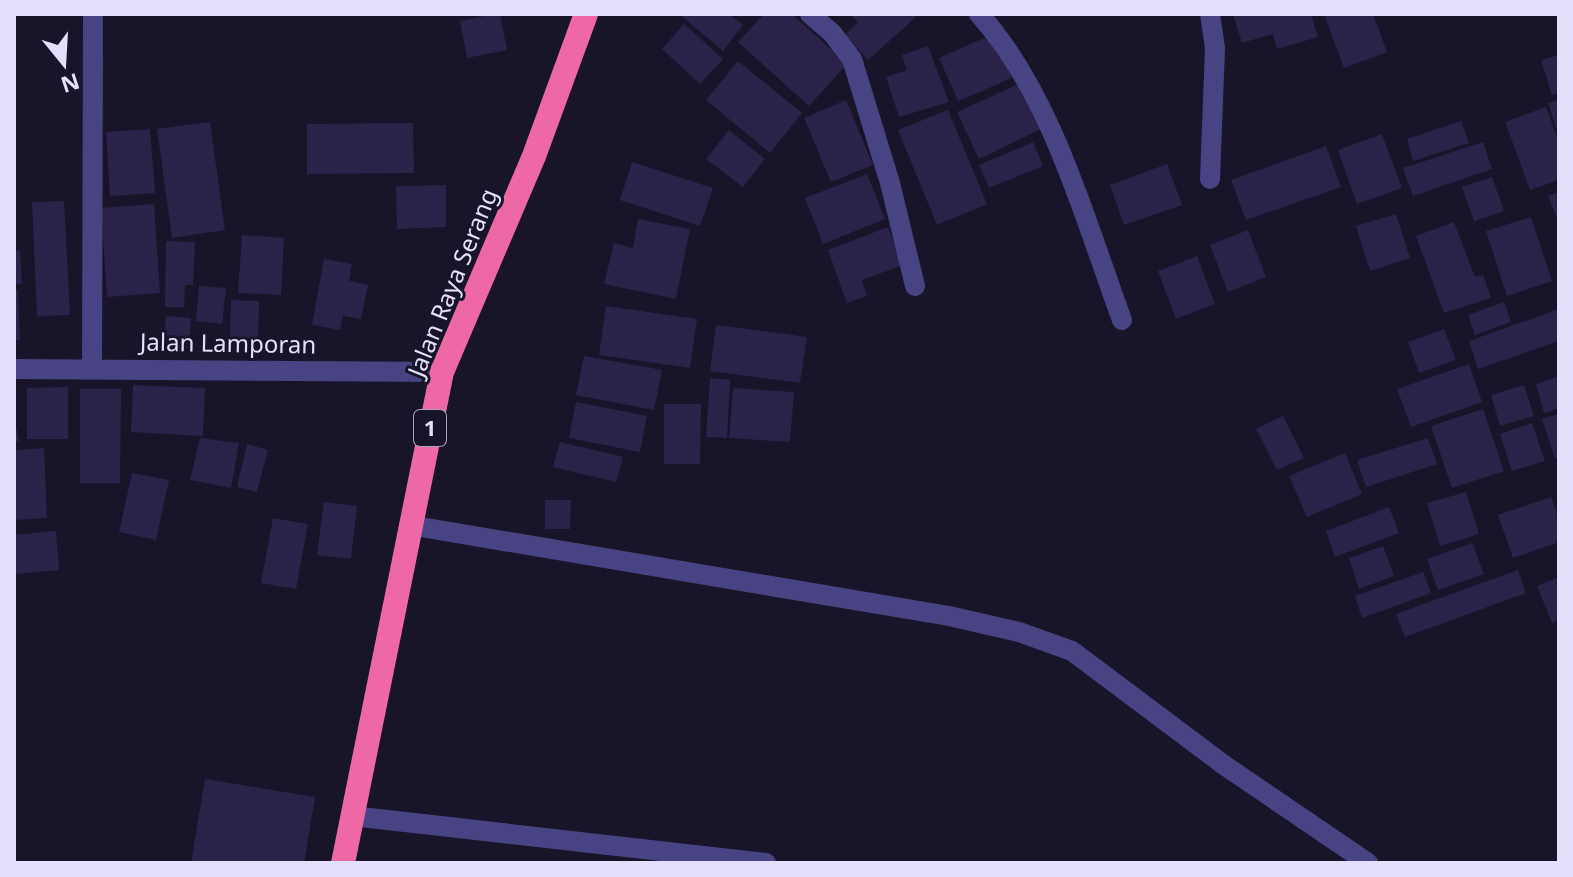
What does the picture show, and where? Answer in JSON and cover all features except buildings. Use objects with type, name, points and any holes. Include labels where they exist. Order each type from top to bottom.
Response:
[{"type":"highway","name":"Jalan Raya Serang","points":[[343,863],[442,372],[534,156],[586,14]]},
{"type":"street","points":[[92,369],[93,14]]},
{"type":"street","points":[[810,14],[832,33],[852,59],[890,183],[915,286]]},
{"type":"street","points":[[979,14],[1007,44],[1023,70],[1050,129],[1122,320]]},
{"type":"street","points":[[1210,14],[1215,48],[1210,179]]},
{"type":"street","name":"Jalan Lamporan","points":[[14,369],[442,372]]},
{"type":"street","points":[[409,525],[933,613],[1019,632],[1072,651],[1224,765],[1368,863]]},
{"type":"street","points":[[352,816],[766,863]]}]
